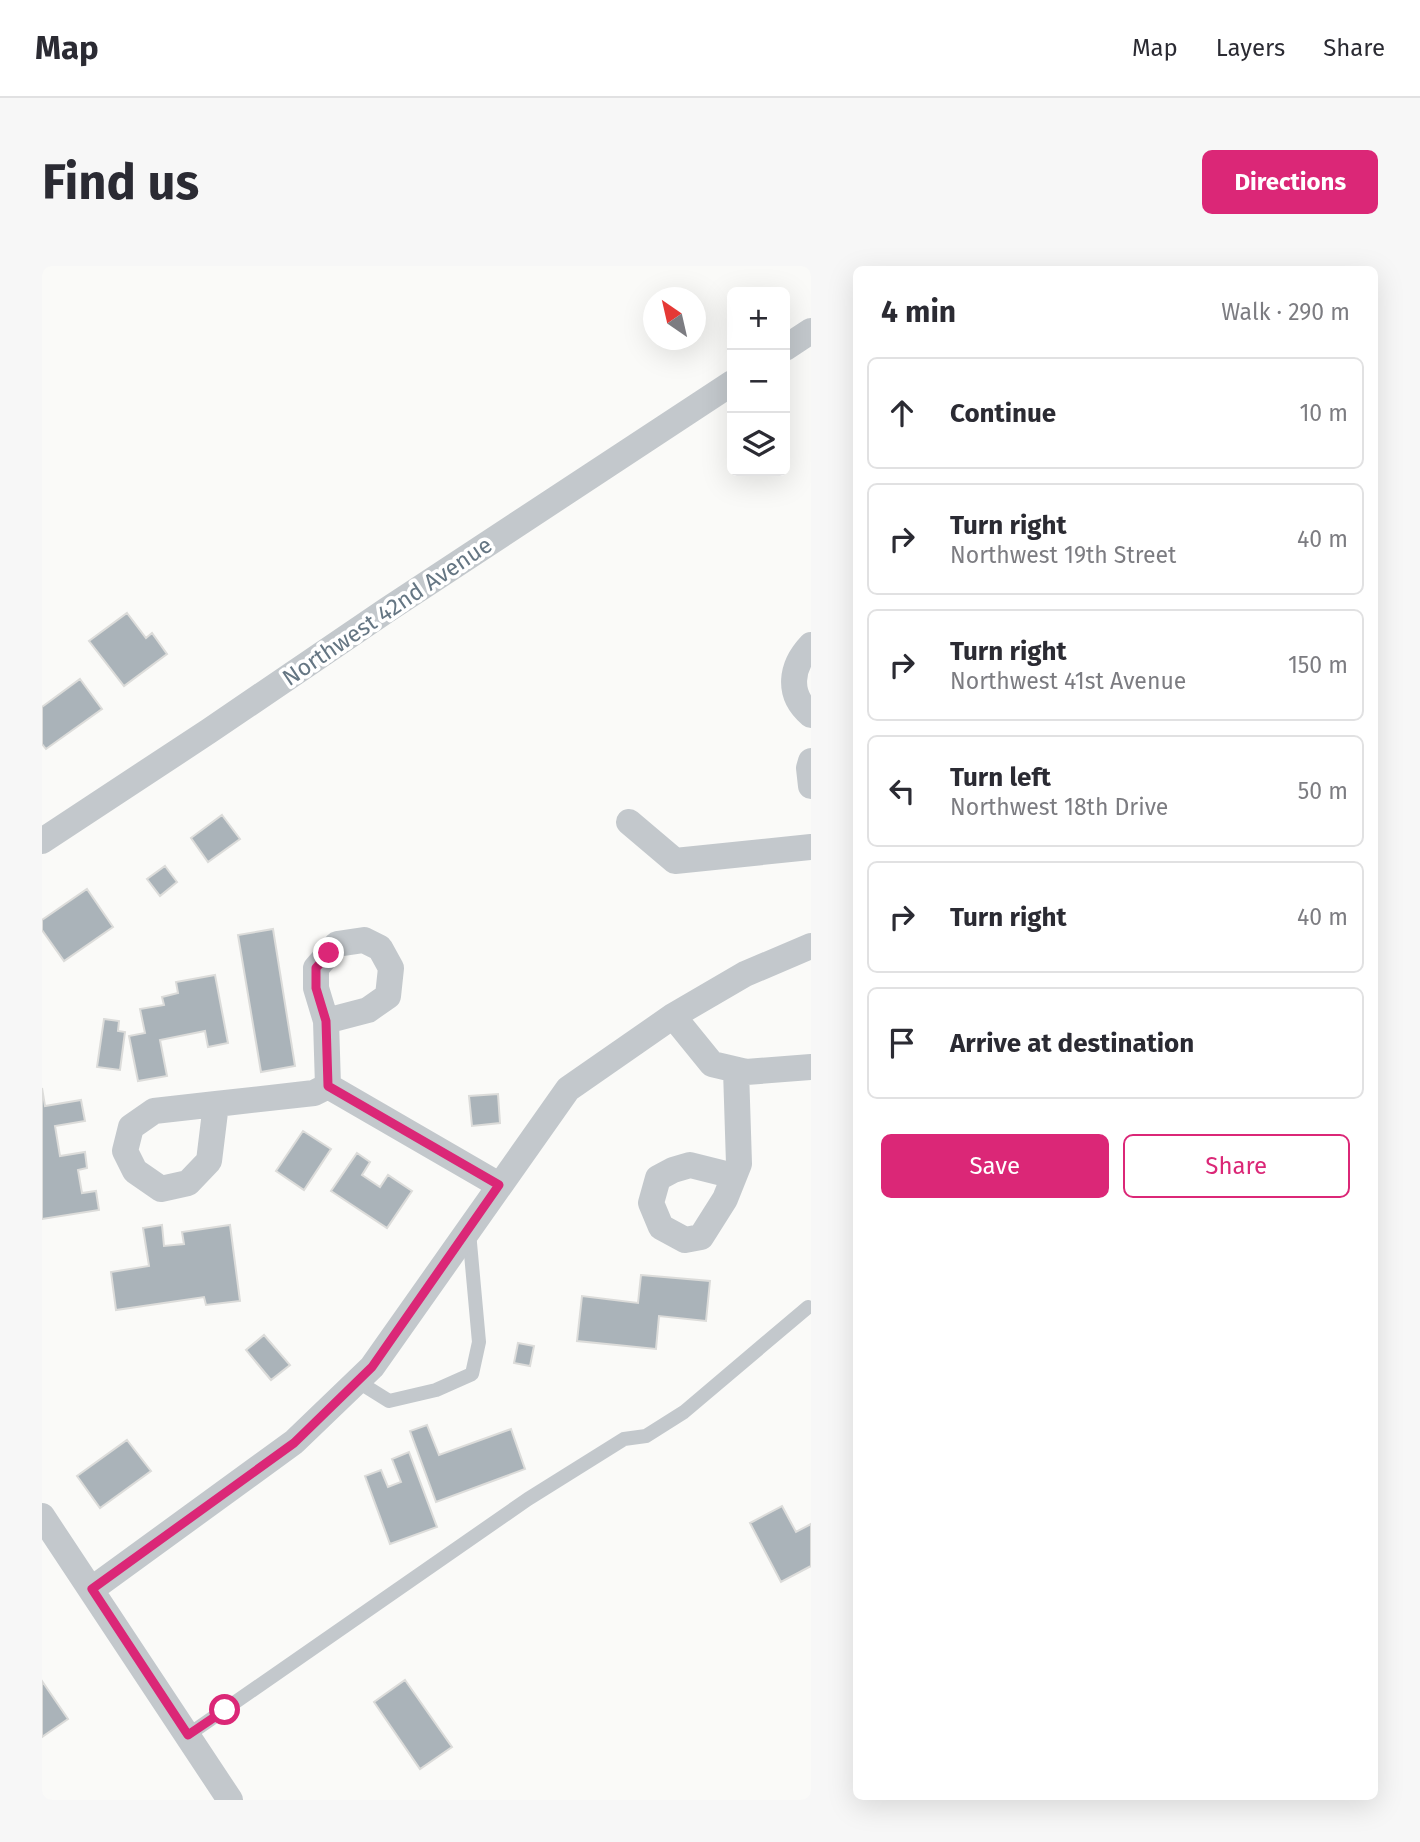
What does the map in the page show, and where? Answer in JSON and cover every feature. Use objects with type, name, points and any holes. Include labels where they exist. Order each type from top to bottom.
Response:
[{"type":"street","points":[[790,345],[811,331]]},
{"type":"street","name":"Northwest 42nd Avenue","points":[[42,841],[727,386]]},
{"type":"street","points":[[811,645],[801,656],[795,670],[794,686],[799,700],[811,715]]},
{"type":"street","points":[[811,761],[811,786]]},
{"type":"street","points":[[629,822],[675,861],[811,847]]},
{"type":"street","points":[[92,1589],[294,1443],[372,1367],[568,1089],[673,1016],[745,974],[811,946]]},
{"type":"street","points":[[673,1016],[712,1064],[746,1072],[811,1067]]},
{"type":"street","points":[[326,1021],[328,1086]]},
{"type":"street","points":[[734,1176],[739,1164],[736,1070]]},
{"type":"street","points":[[328,1086],[499,1185]]},
{"type":"street","points":[[216,1104],[314,1093],[328,1086]]},
{"type":"street","points":[[42,1516],[230,1800]]},
{"type":"lane","points":[[357,1381],[389,1401],[436,1390],[472,1374],[479,1342],[469,1227]]},
{"type":"lane","points":[[188,1735],[528,1499],[624,1439],[646,1436],[684,1412],[808,1307]]},
{"type":"building","points":[[127,613],[146,638],[152,633],[167,654],[124,686],[89,641]]},
{"type":"building","points":[[80,679],[102,709],[46,749],[42,744],[42,707]]},
{"type":"building","points":[[222,815],[240,839],[208,862],[191,838]]},
{"type":"building","points":[[165,866],[177,882],[160,896],[147,879]]},
{"type":"building","points":[[87,889],[113,927],[64,961],[42,930],[42,920]]},
{"type":"building","points":[[273,929],[295,1066],[261,1072],[238,935]]},
{"type":"building","points":[[215,975],[228,1043],[208,1047],[205,1031],[160,1040],[167,1076],[138,1081],[129,1036],[145,1033],[140,1009],[164,1005],[162,997],[178,993],[176,982]]},
{"type":"building","points":[[104,1019],[119,1021],[118,1031],[125,1032],[120,1070],[97,1067]]},
{"type":"building","points":[[42,1088],[45,1106],[81,1100],[85,1121],[55,1126],[60,1156],[85,1152],[87,1168],[78,1170],[82,1193],[96,1191],[99,1210],[42,1219]]},
{"type":"building","points":[[498,1094],[500,1123],[472,1126],[469,1096]]},
{"type":"building","points":[[303,1131],[331,1149],[304,1190],[276,1171]]},
{"type":"building","points":[[357,1153],[370,1162],[362,1175],[380,1187],[388,1175],[412,1191],[387,1228],[331,1191]]},
{"type":"building","points":[[162,1225],[164,1246],[184,1244],[182,1232],[230,1225],[240,1301],[206,1305],[204,1297],[116,1310],[111,1272],[149,1266],[143,1228]]},
{"type":"building","points":[[641,1275],[710,1281],[706,1321],[659,1316],[656,1349],[577,1341],[582,1296],[638,1303]]},
{"type":"building","points":[[264,1335],[290,1365],[271,1380],[246,1350]]},
{"type":"building","points":[[518,1343],[534,1346],[530,1366],[514,1363]]},
{"type":"building","points":[[427,1425],[439,1455],[511,1429],[525,1469],[436,1502],[410,1431]]},
{"type":"building","points":[[127,1440],[151,1471],[100,1508],[77,1476]]},
{"type":"building","points":[[409,1452],[437,1527],[390,1544],[365,1476],[381,1470],[388,1487],[401,1482],[392,1459]]},
{"type":"building","points":[[782,1506],[796,1532],[811,1524],[811,1566],[781,1582],[750,1523]]},
{"type":"building","points":[[405,1680],[452,1747],[420,1769],[374,1702]]},
{"type":"building","points":[[42,1681],[68,1719],[42,1737]]},
{"type":"route","points":[[225,1710],[188,1735],[92,1589],[294,1443],[372,1367],[499,1185],[328,1086],[326,1021],[316,988],[316,968],[329,953]]}]
